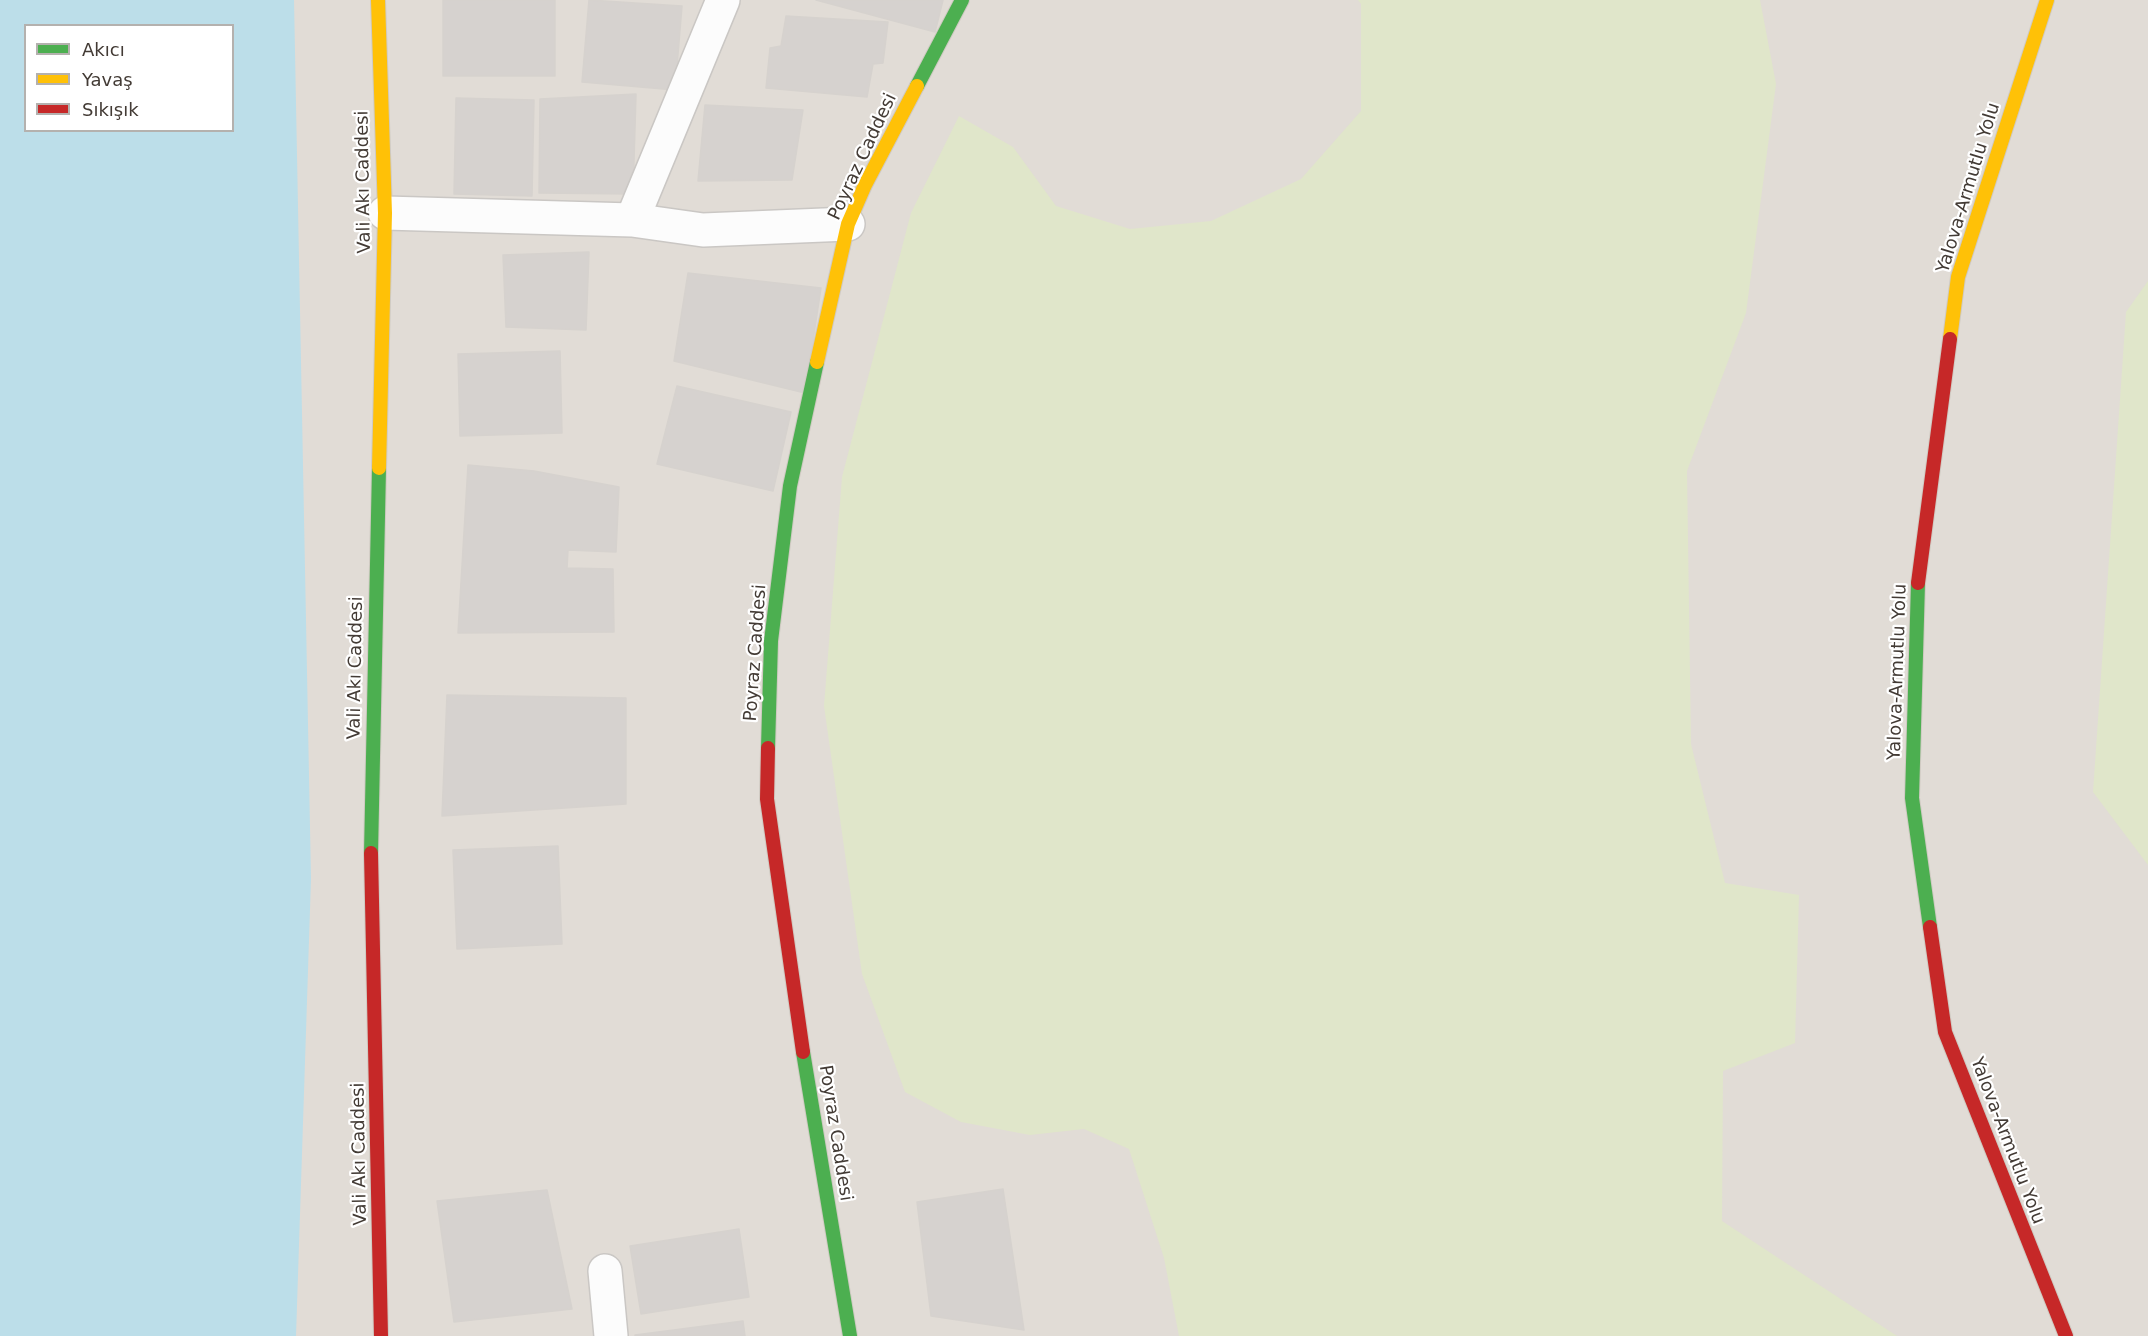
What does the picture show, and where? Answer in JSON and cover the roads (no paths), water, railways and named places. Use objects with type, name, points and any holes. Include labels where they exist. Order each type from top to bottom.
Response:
[{"type":"street","name":"Vali Akı Caddesi","points":[[378,0],[385,213],[371,832],[381,1336]]},
{"type":"street","points":[[632,220],[723,0]]},
{"type":"street","name":"Poyraz Caddesi","points":[[850,1336],[808,1086],[767,799],[771,641],[790,486],[848,224],[865,185],[962,0]]},
{"type":"street","name":"Yalova-Armutlu Yolu","points":[[2047,0],[1958,277],[1918,585],[1912,798],[1945,1032],[2066,1336]]},
{"type":"street","points":[[385,213],[632,220],[703,230],[848,224]]},
{"type":"street","points":[[605,1271],[611,1336]]},
{"type":"water","points":[[0,0],[294,0],[311,879],[296,1336],[0,1336]]}]
